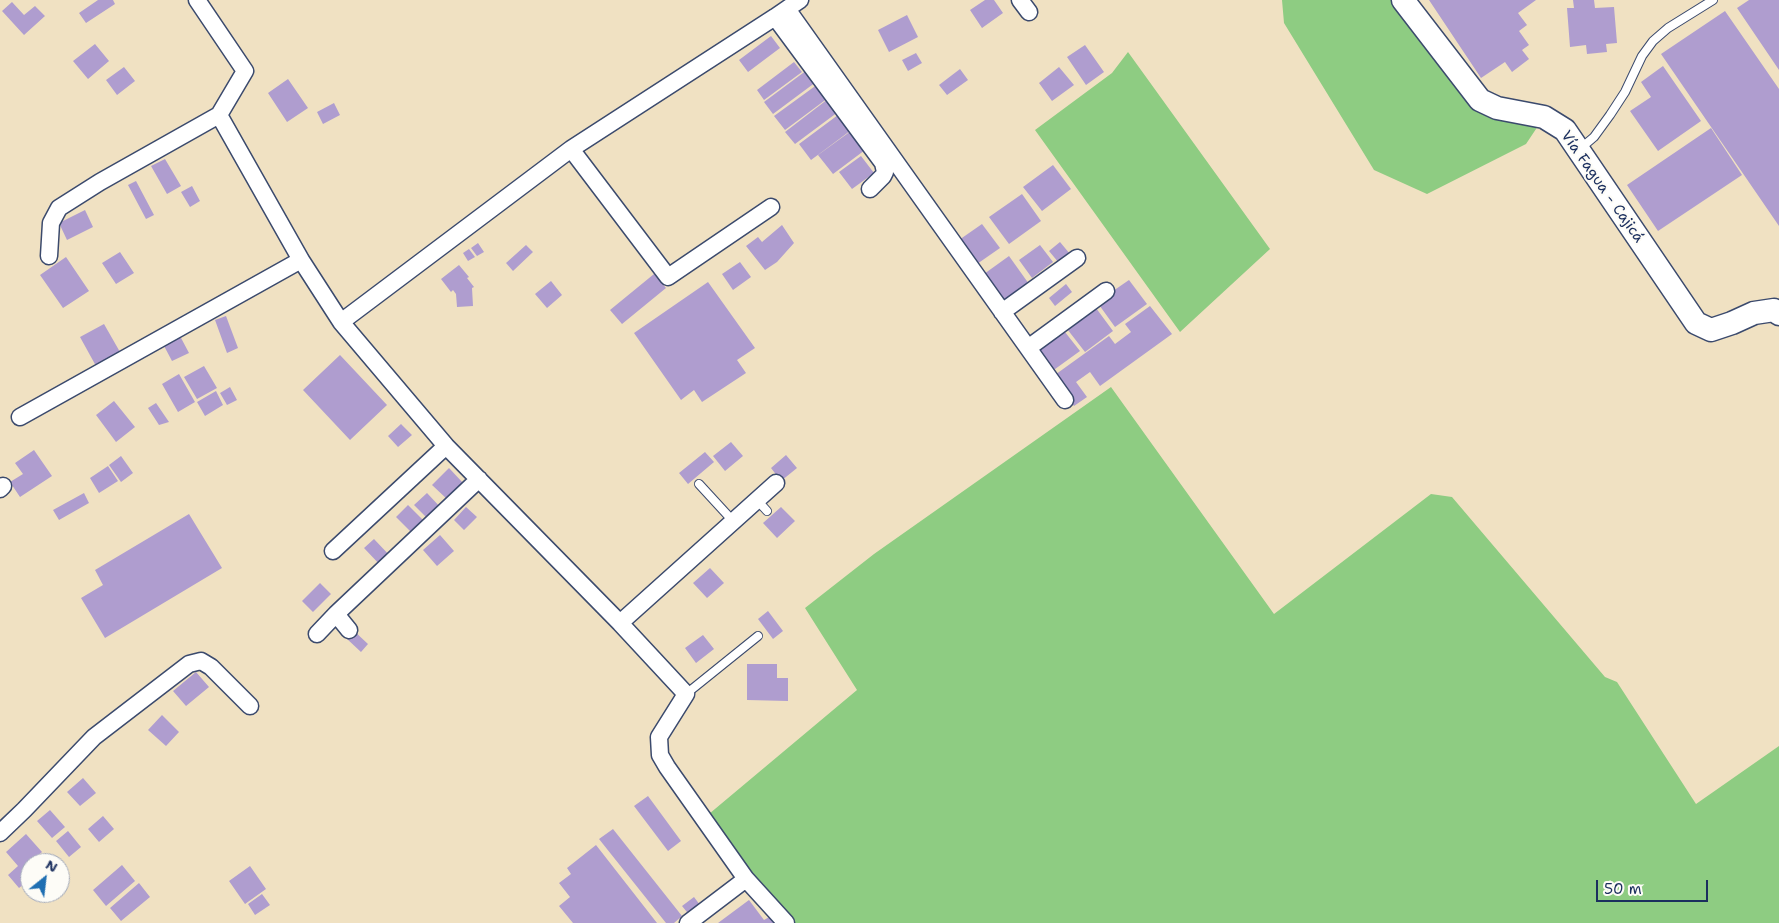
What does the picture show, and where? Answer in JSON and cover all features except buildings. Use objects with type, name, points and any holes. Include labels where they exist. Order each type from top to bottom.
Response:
[{"type":"street","points":[[49,256],[51,223],[59,208],[100,182],[219,114],[245,71],[198,0]]},
{"type":"street","name":"Vía Fagua - Cajicá","points":[[1403,0],[1480,100],[1497,108],[1544,117],[1565,130],[1696,323],[1711,330],[1754,313],[1777,310]]},
{"type":"street","points":[[341,322],[571,149],[788,9]]},
{"type":"street","points":[[788,9],[882,163],[885,172],[870,189]]},
{"type":"street","points":[[788,9],[1065,400]]},
{"type":"street","points":[[219,114],[301,260],[341,322],[446,446],[620,623],[686,694],[660,737],[660,755],[746,879],[786,923]]},
{"type":"street","points":[[571,149],[668,277],[771,207]]},
{"type":"street","points":[[1002,312],[1077,258]]},
{"type":"street","points":[[20,417],[301,260]]},
{"type":"street","points":[[1028,348],[1106,291]]},
{"type":"street","points":[[332,551],[446,446]]},
{"type":"street","points":[[317,634],[478,479]]},
{"type":"street","points":[[620,623],[733,522],[762,506],[776,483]]},
{"type":"street","points":[[336,614],[349,630]]},
{"type":"street","points":[[0,833],[94,737],[189,664],[201,661],[211,667],[250,706]]},
{"type":"street","points":[[688,923],[746,879]]},
{"type":"lane","points":[[1578,150],[1594,137],[1610,115],[1625,92],[1642,56],[1653,42],[1668,28],[1713,0]]},
{"type":"lane","points":[[699,484],[733,522]]},
{"type":"lane","points":[[686,694],[758,636]]},
{"type":"green space","points":[[1282,0],[1403,0],[1480,100],[1544,117],[1526,144],[1427,194],[1374,170],[1284,23]]},
{"type":"green space","points":[[1128,52],[1270,249],[1180,332],[1035,130],[1112,73]]},
{"type":"green space","points":[[1111,387],[1274,614],[1431,494],[1452,497],[1605,677],[1617,682],[1696,804],[1779,746],[1779,923],[786,923],[703,819],[857,690],[805,608],[874,554]]}]
